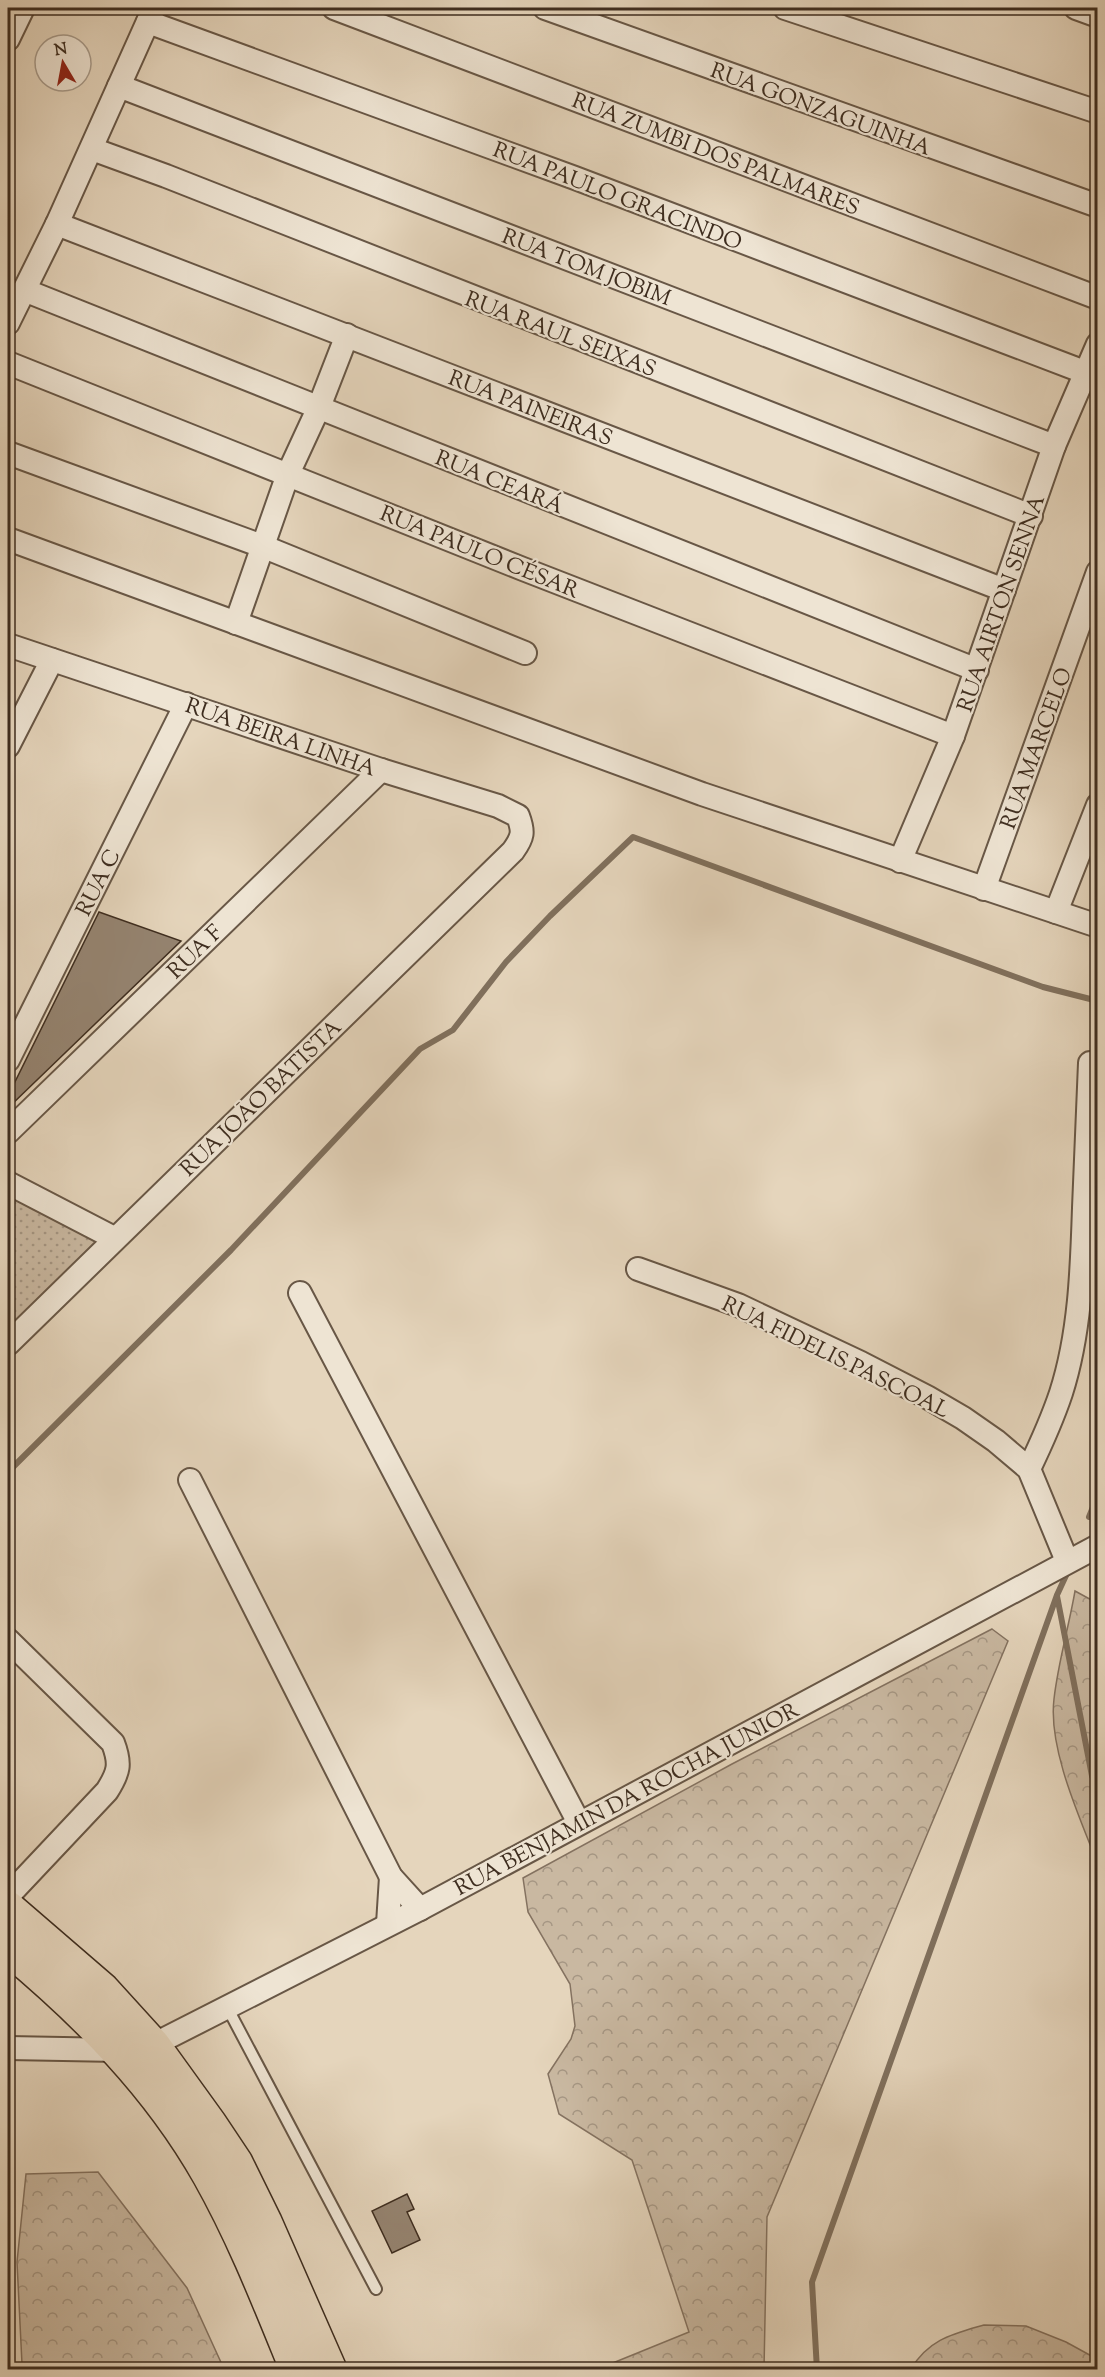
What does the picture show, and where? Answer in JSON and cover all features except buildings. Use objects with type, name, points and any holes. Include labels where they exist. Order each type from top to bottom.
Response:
[{"type":"main road","points":[[8,1908],[103,1990],[153,2045],[236,2163],[265,2222],[330,2370]]},
{"type":"main road","points":[[8,1948],[81,2012],[118,2050],[164,2107],[208,2174],[246,2249],[297,2370]]},
{"type":"street","points":[[8,39],[23,8]]},
{"type":"street","name":"RUA ZUMBI DOS PALMARES","points":[[334,8],[1098,298]]},
{"type":"street","name":"RUA GONZAGUINHA","points":[[545,8],[1098,206]]},
{"type":"street","points":[[785,8],[1098,112]]},
{"type":"street","points":[[1076,8],[1098,15]]},
{"type":"street","points":[[8,323],[92,149],[151,15]]},
{"type":"street","name":"RUA PAULO GRACINDO","points":[[151,15],[1087,373]]},
{"type":"street","name":"RUA TOM JOBIM","points":[[119,86],[1054,446]]},
{"type":"street","name":"RUA RAUL SEIXAS","points":[[92,149],[1031,516]]},
{"type":"street","name":"RUA PAINEIRAS","points":[[57,224],[1004,590]]},
{"type":"street","name":"RUA CEARÁ","points":[[24,291],[319,406],[502,482],[977,670]]},
{"type":"street","points":[[236,623],[288,474],[319,406],[347,335]]},
{"type":"street","name":"RUA AIRTON SENNA","points":[[900,861],[953,736],[1054,446],[1098,344]]},
{"type":"street","name":"RUA PAULO CÉSAR","points":[[8,363],[533,573],[953,736]]},
{"type":"street","points":[[8,453],[262,546],[525,653]]},
{"type":"street","points":[[8,539],[702,794],[1098,926]]},
{"type":"street","name":"RUA MARCELO","points":[[984,889],[1098,572]]},
{"type":"street","name":"RUA BEIRA LINHA","points":[[8,645],[381,770],[498,806],[518,816],[523,831],[522,840],[513,851]]},
{"type":"street","points":[[8,746],[52,660]]},
{"type":"street","name":"RUA C","points":[[8,1060],[186,704]]},
{"type":"street","name":"RUA F","points":[[8,1132],[381,770]]},
{"type":"street","points":[[1056,912],[1098,805]]},
{"type":"street","name":"RUA JOĀO BATISTA","points":[[8,1344],[114,1238],[513,851]]},
{"type":"street","points":[[1029,1468],[1048,1430],[1062,1391],[1071,1353],[1082,1255],[1090,1063]]},
{"type":"street","points":[[8,1183],[114,1238]]},
{"type":"street","name":"RUA FIDELIS PASCOAL","points":[[638,1269],[738,1305],[927,1397],[996,1441],[1029,1468],[1067,1561]]},
{"type":"street","points":[[300,1293],[579,1823]]},
{"type":"street","points":[[190,1480],[391,1877],[420,1908]]},
{"type":"street","name":"RUA BENJAMIN DA ROCHA JUNIOR","points":[[8,2048],[118,2050],[153,2045],[420,1908],[1098,1546]]},
{"type":"street","points":[[8,1640],[113,1743],[119,1759],[116,1776],[107,1791],[8,1896]]},
{"type":"street","points":[[388,1924],[391,1877]]},
{"type":"lane","points":[[227,2007],[376,2289]]},
{"type":"green space","points":[[8,1189],[112,1240],[8,1342]]},
{"type":"green space","points":[[1075,1591],[1097,1603],[1097,1862],[1060,1760],[1053,1718],[1056,1685]]},
{"type":"green space","points":[[992,1629],[1008,1641],[767,2217],[764,2369],[598,2369],[689,2332],[632,2160],[559,2114],[548,2074],[571,2039],[575,2026],[570,1984],[528,1912],[523,1878],[732,1764]]},
{"type":"green space","points":[[98,2172],[187,2288],[224,2369],[19,2369],[22,2364],[17,2262],[26,2174]]},
{"type":"green space","points":[[984,2325],[1026,2326],[1066,2342],[1097,2359],[1097,2369],[911,2369],[934,2344],[952,2335]]},
{"type":"waterway","points":[[8,1472],[231,1250],[420,1049],[453,1030],[506,962],[550,916],[633,837],[1043,987],[1098,1001]]},
{"type":"waterway","points":[[1089,1517],[1098,1495]]},
{"type":"waterway","points":[[817,2370],[812,2282],[1057,1595],[1069,1569]]},
{"type":"waterway","points":[[1057,1596],[1092,1776],[1098,1789]]}]
